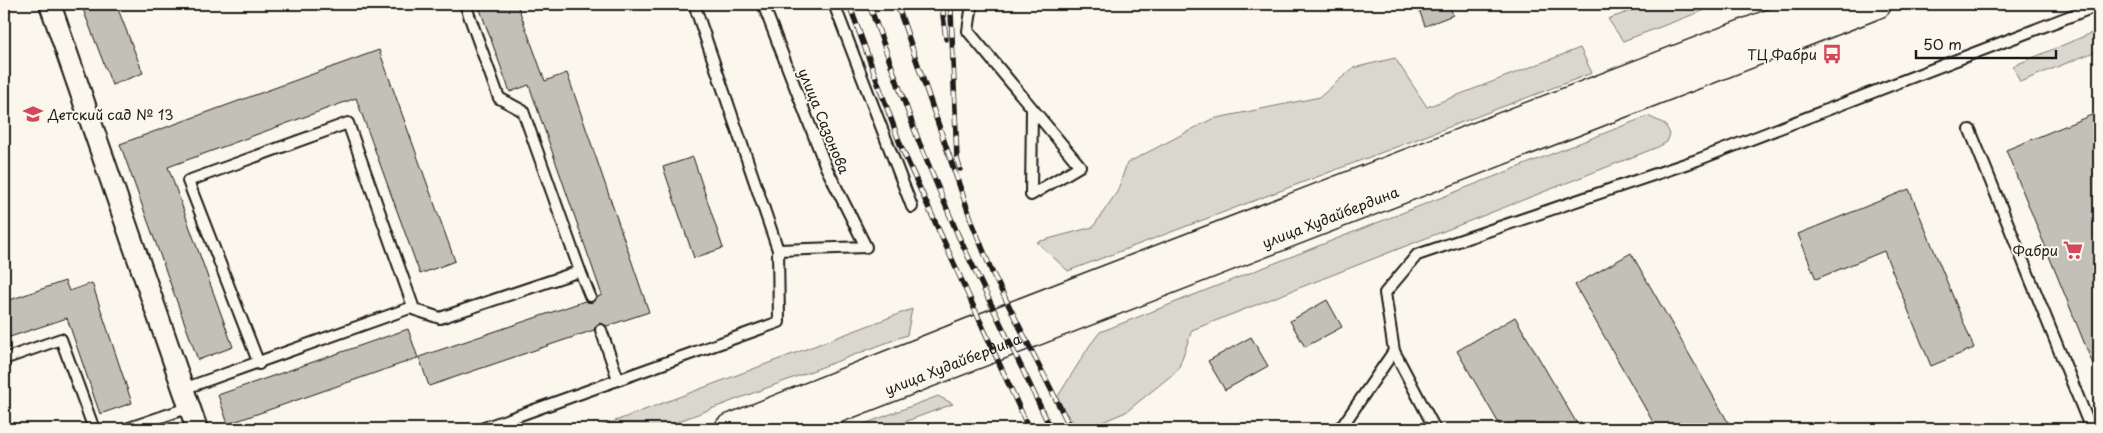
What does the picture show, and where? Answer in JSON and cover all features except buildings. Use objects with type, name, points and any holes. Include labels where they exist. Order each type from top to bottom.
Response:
[{"type":"main road","name":"улица Худайбердина","points":[[729,429],[969,333],[1821,4]]},
{"type":"main road","name":"улица Худайбердина","points":[[784,429],[1877,4]]},
{"type":"street","points":[[50,4],[197,429]]},
{"type":"lane","points":[[465,4],[500,98],[523,111],[590,296]]},
{"type":"lane","points":[[481,429],[779,322],[778,250],[694,4]]},
{"type":"lane","name":"улица Сазонова","points":[[763,4],[826,167],[866,247],[778,250]]},
{"type":"lane","points":[[834,4],[912,207]]},
{"type":"lane","points":[[972,4],[968,31],[1032,108],[1080,166],[1031,195],[1032,108]]},
{"type":"lane","points":[[1435,429],[1394,351],[1385,293],[1417,255],[1697,160],[2099,5]]},
{"type":"lane","points":[[258,364],[188,181],[348,123],[414,309]]},
{"type":"lane","points":[[1970,130],[2091,429]]},
{"type":"lane","points":[[126,429],[258,364],[410,308],[440,318],[580,271]]},
{"type":"lane","points":[[601,330],[618,380]]},
{"type":"lane","points":[[4,359],[61,338],[94,429]]},
{"type":"lane","points":[[1336,429],[1343,425],[1394,351]]},
{"type":"shaded area","points":[[1650,4],[1721,4],[1623,41],[1608,19]]},
{"type":"shaded area","points":[[2099,30],[2099,50],[2020,82],[2013,66]]},
{"type":"shaded area","points":[[1580,48],[1592,73],[1068,271],[1037,242],[1093,227],[1117,192],[1127,163],[1212,119],[1320,97],[1353,68],[1395,58],[1427,107]]},
{"type":"shaded area","points":[[1648,116],[1665,124],[1670,134],[1667,142],[1658,147],[1192,330],[1178,370],[1126,412],[1086,429],[1080,429],[1055,401],[1100,332]]},
{"type":"shaded area","points":[[912,309],[907,335],[658,429],[594,429]]},
{"type":"shaded area","points":[[938,396],[953,404],[885,429],[851,429]]},
{"type":"railway","points":[[849,4],[902,149],[1029,429]]},
{"type":"railway","points":[[869,4],[919,142],[958,235],[1051,429]]},
{"type":"railway","points":[[897,4],[973,225],[992,272],[1071,429]]},
{"type":"railway","points":[[944,4],[943,15],[946,39]]},
{"type":"railway","points":[[953,4],[951,11],[957,159],[960,169]]},
{"type":"place","name":"ТЦ Фабри","points":[[1832,54]]},
{"type":"place","name":"Детский сад № 13","points":[[33,114]]},
{"type":"place","name":"Фабри","points":[[2073,250]]}]
